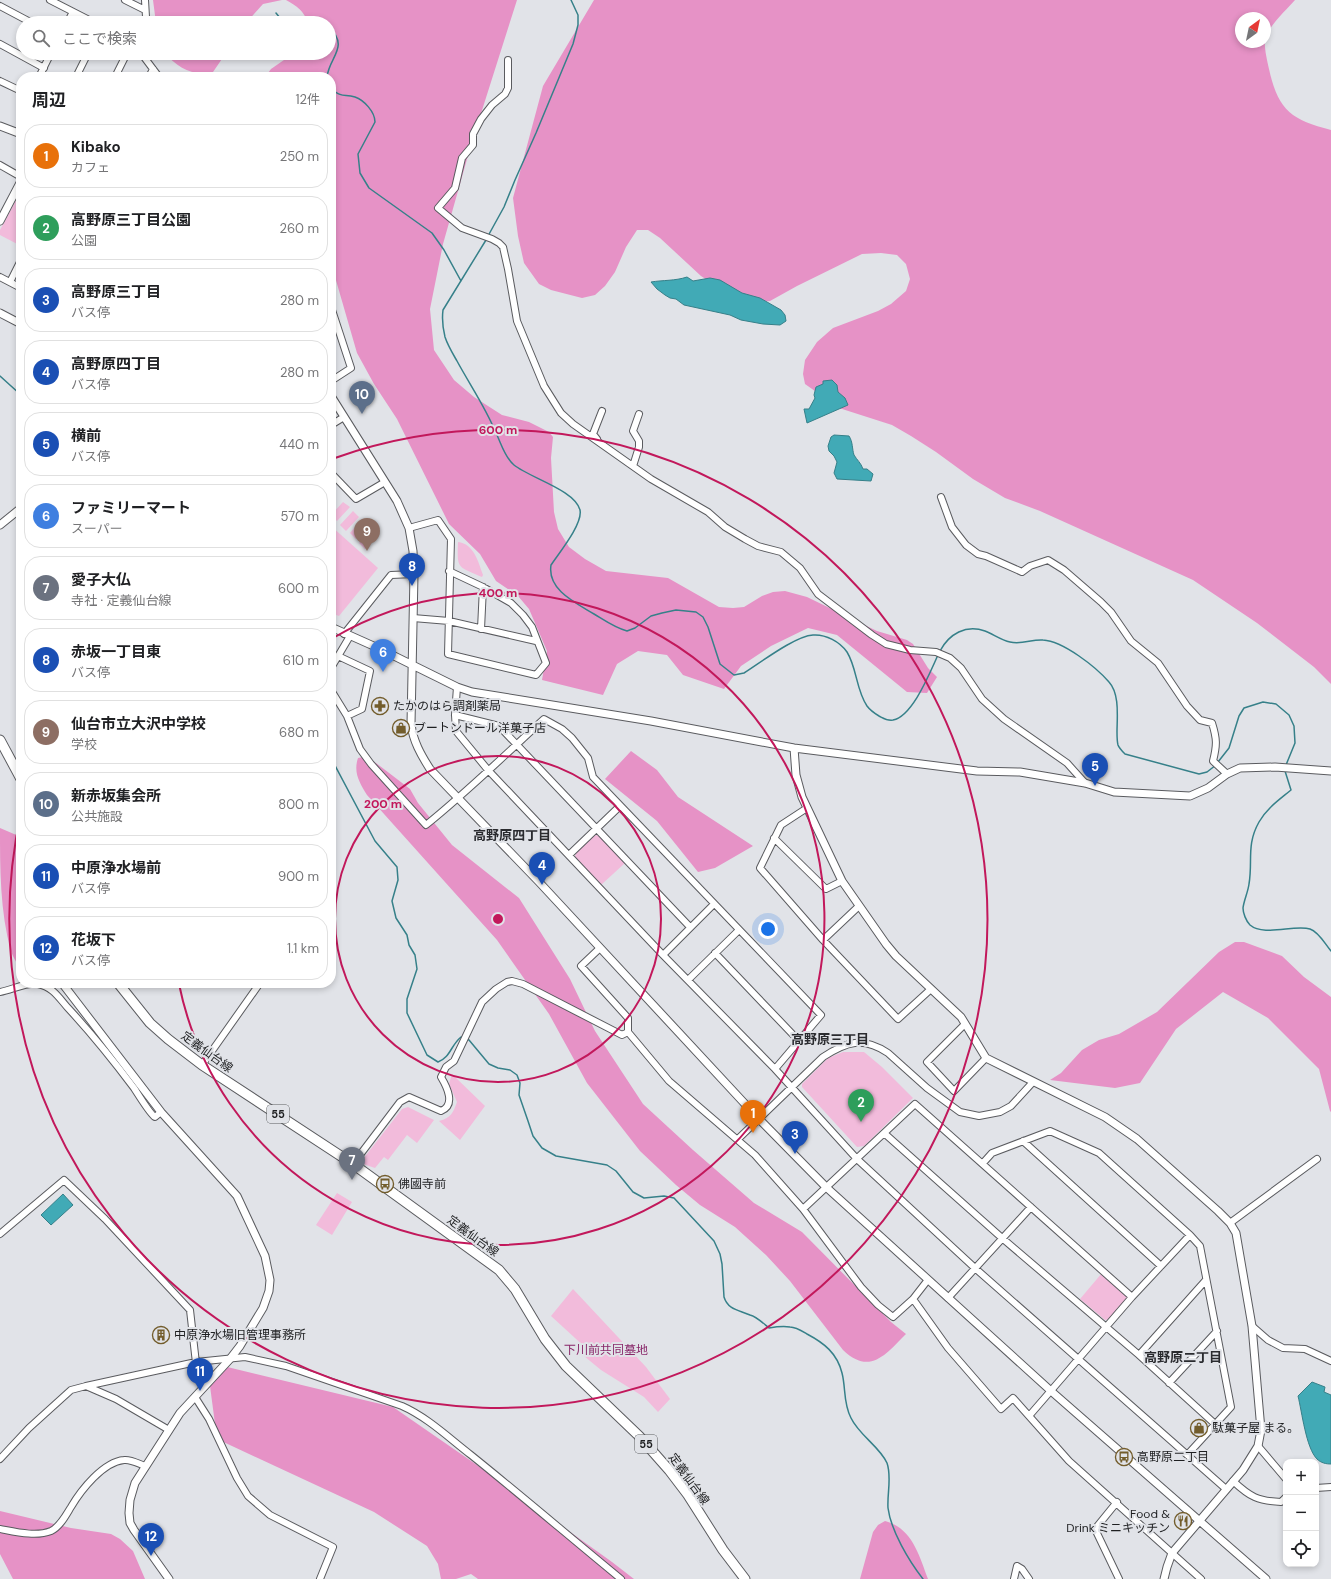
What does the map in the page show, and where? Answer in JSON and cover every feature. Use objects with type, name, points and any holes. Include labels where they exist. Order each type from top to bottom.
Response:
[{"type":"main road","points":[[0,740],[16,770]]},
{"type":"main road","name":"定義仙台線","points":[[122,988],[150,1023],[202,1065],[353,1164],[499,1270],[515,1289],[545,1339],[566,1366],[639,1436],[669,1470],[688,1494],[723,1550],[745,1579]]},
{"type":"street","points":[[50,0],[81,16]]},
{"type":"street","points":[[125,0],[146,10]]},
{"type":"street","points":[[145,0],[146,16]]},
{"type":"street","points":[[0,6],[19,16]]},
{"type":"street","points":[[71,16],[73,12]]},
{"type":"street","points":[[0,44],[16,53]]},
{"type":"street","points":[[29,60],[44,68]]},
{"type":"street","points":[[42,72],[48,60]]},
{"type":"street","points":[[78,72],[84,60]]},
{"type":"street","points":[[116,72],[122,60]]},
{"type":"street","points":[[147,60],[156,72]]},
{"type":"street","points":[[508,60],[508,88],[505,94],[492,105],[473,134],[473,145],[462,158],[455,188],[438,208],[462,228],[495,241],[503,247],[517,321],[544,386],[561,413],[573,424],[633,466],[708,512],[725,527],[745,540],[758,546],[781,552],[800,568],[818,594],[886,644],[910,650],[940,653],[950,658],[961,668],[982,699],[1004,719],[1067,763],[1085,783]]},
{"type":"street","points":[[151,72],[153,68]]},
{"type":"street","points":[[0,81],[16,89]]},
{"type":"street","points":[[0,126],[16,132]]},
{"type":"street","points":[[0,165],[16,174]]},
{"type":"street","points":[[0,221],[16,191]]},
{"type":"street","points":[[10,282],[16,270]]},
{"type":"street","points":[[0,276],[16,285]]},
{"type":"street","points":[[0,313],[16,321]]},
{"type":"street","points":[[336,329],[351,368],[336,378]]},
{"type":"street","points":[[336,404],[397,501],[409,528],[413,551],[414,574],[411,720],[413,735],[421,754],[430,769],[540,882],[759,1119],[826,1187],[1051,1391],[1266,1579]]},
{"type":"street","points":[[599,442],[593,434],[602,411]]},
{"type":"street","points":[[633,466],[639,447],[639,441],[633,430],[639,414]]},
{"type":"street","points":[[336,422],[344,417]]},
{"type":"street","points":[[336,478],[356,499],[385,482]]},
{"type":"street","points":[[941,497],[952,527],[966,545],[978,554],[1022,572],[1030,566],[1048,560],[1064,570],[1101,602],[1111,612],[1131,641],[1158,663],[1187,706],[1200,720],[1212,723],[1216,736],[1217,747],[1212,761],[1224,772]]},
{"type":"street","points":[[0,526],[16,512]]},
{"type":"street","points":[[409,528],[438,520],[451,539],[449,570],[448,654],[536,675],[546,663],[532,628],[523,615],[511,603],[449,570]]},
{"type":"street","points":[[336,659],[347,635],[391,575],[414,574]]},
{"type":"street","points":[[481,629],[483,587]]},
{"type":"street","points":[[413,618],[449,621],[536,641]]},
{"type":"street","points":[[336,630],[457,687],[472,692],[651,721],[794,748],[977,771],[1020,772],[1085,783],[1114,792],[1190,796],[1208,788],[1224,772],[1240,768],[1291,768],[1331,771]]},
{"type":"street","points":[[338,656],[370,671],[362,709],[347,716]]},
{"type":"street","points":[[457,687],[455,715],[456,731],[488,770],[663,955],[775,1069],[857,1159],[976,1269],[1226,1489]]},
{"type":"street","points":[[336,698],[347,716],[360,749],[371,764],[426,825],[459,799],[488,770],[544,719],[562,729],[572,738],[588,758],[593,777],[822,1015],[775,1069]]},
{"type":"street","points":[[455,715],[499,726],[690,927]]},
{"type":"street","points":[[794,748],[796,775],[807,808],[842,881],[896,956],[932,989],[965,1024],[986,1058],[1105,1117],[1137,1139],[1176,1172],[1230,1223],[1236,1232],[1252,1326],[1261,1430],[1258,1446],[1243,1470],[1172,1553],[1164,1579]]},
{"type":"street","points":[[569,855],[620,806]]},
{"type":"street","points":[[807,808],[781,825],[760,868],[823,940],[898,1019],[932,989]]},
{"type":"street","points":[[774,838],[826,889],[842,881]]},
{"type":"street","points":[[663,955],[714,904]]},
{"type":"street","points":[[823,940],[859,906]]},
{"type":"street","points":[[688,980],[739,930]]},
{"type":"street","points":[[600,948],[581,966],[628,1018],[628,1032],[669,1081],[755,1155],[803,1209],[861,1287],[878,1305],[892,1316],[913,1299],[927,1280]]},
{"type":"street","points":[[715,953],[799,1041]]},
{"type":"street","points":[[353,1164],[400,1102],[409,1097],[441,1111],[446,1109],[450,1104],[450,1100],[446,1085],[441,1077],[446,1066],[454,1061],[462,1041],[482,1002],[496,989],[512,981],[518,981],[622,1035],[628,1032]]},
{"type":"street","points":[[0,992],[16,988]]},
{"type":"street","points":[[47,988],[57,994],[62,1002],[92,1033],[152,1115],[155,1117],[161,1112]]},
{"type":"street","points":[[66,988],[161,1112],[237,1196],[265,1256],[270,1280],[266,1301],[258,1317],[230,1359],[180,1413],[135,1483],[130,1500],[130,1523],[140,1540],[169,1579]]},
{"type":"street","points":[[202,1065],[256,988]]},
{"type":"street","points":[[965,1024],[927,1062],[954,1091],[986,1058]]},
{"type":"street","points":[[738,1139],[823,1058],[838,1047],[856,1042],[867,1043],[881,1048],[927,1088],[960,1112],[979,1116],[1000,1112],[1011,1106],[1033,1082]]},
{"type":"street","points":[[803,1209],[914,1104],[1132,1298]]},
{"type":"street","points":[[982,1163],[992,1153],[1050,1131],[1099,1153],[1190,1235],[1200,1246],[1231,1407],[1188,1454]]},
{"type":"street","points":[[884,1133],[1002,1238],[1139,1355],[1215,1424]]},
{"type":"street","points":[[1023,1141],[1161,1266]]},
{"type":"street","points":[[1230,1223],[1317,1159]]},
{"type":"street","points":[[0,1234],[64,1180],[105,1219],[190,1310],[197,1372],[207,1383]]},
{"type":"street","points":[[948,1298],[1031,1207]]},
{"type":"street","points":[[1029,1416],[1106,1327],[1190,1235]]},
{"type":"street","points":[[1139,1355],[1206,1280]]},
{"type":"street","points":[[913,1299],[948,1348],[1001,1409],[1013,1398],[1069,1461],[1117,1502],[1201,1579]]},
{"type":"street","points":[[1252,1326],[1268,1340],[1283,1348],[1305,1349],[1331,1361]]},
{"type":"street","points":[[1169,1383],[1217,1331]]},
{"type":"street","points":[[0,1459],[29,1428],[71,1390],[196,1362],[245,1357],[286,1366],[411,1409],[519,1493],[621,1579]]},
{"type":"street","points":[[86,1386],[116,1399],[169,1430]]},
{"type":"street","points":[[194,1397],[209,1419],[237,1478],[248,1496],[270,1515],[333,1547],[320,1579]]},
{"type":"street","points":[[1258,1446],[1283,1475]]},
{"type":"street","points":[[0,1529],[30,1534],[51,1531],[61,1522],[85,1486],[105,1469],[117,1462],[126,1460],[145,1466]]},
{"type":"street","points":[[1233,1481],[1246,1493],[1264,1502],[1281,1502],[1283,1500]]},
{"type":"street","points":[[1319,1488],[1331,1487]]},
{"type":"street","points":[[1117,1502],[1095,1529],[1119,1579]]},
{"type":"street","points":[[1014,1579],[1017,1566],[1022,1569],[1029,1579]]},
{"type":"green space","points":[[16,200],[16,243],[0,235],[0,230]]},
{"type":"green space","points":[[343,502],[350,507],[337,521],[336,510]]},
{"type":"green space","points":[[353,511],[359,517],[346,531],[340,525]]},
{"type":"green space","points":[[362,519],[369,525],[356,539],[350,533]]},
{"type":"green space","points":[[372,529],[378,535],[365,549],[359,543]]},
{"type":"green space","points":[[336,530],[378,568],[339,616],[336,615]]},
{"type":"green space","points":[[458,542],[468,546],[475,554],[483,575],[482,577],[460,566],[458,557]]},
{"type":"green space","points":[[595,835],[600,836],[625,863],[601,885],[575,857],[576,853]]},
{"type":"green space","points":[[843,1052],[864,1052],[882,1067],[913,1098],[864,1146],[857,1147],[802,1087],[802,1084],[828,1058]]},
{"type":"green space","points":[[452,1074],[485,1106],[460,1140],[439,1121],[451,1114],[457,1102],[449,1084]]},
{"type":"green space","points":[[408,1107],[434,1120],[417,1143],[407,1135],[388,1160],[384,1157],[375,1168],[363,1164],[363,1159],[402,1109]]},
{"type":"green space","points":[[337,1193],[352,1202],[332,1235],[316,1225]]},
{"type":"green space","points":[[1102,1273],[1129,1297],[1110,1319],[1105,1320],[1080,1299]]},
{"type":"green space","name":"下川前共同墓地","points":[[573,1289],[646,1367],[670,1399],[658,1412],[644,1397],[601,1370],[584,1356],[587,1349],[551,1316]]},
{"type":"shaded area","points":[[153,0],[282,0],[263,4],[252,16],[155,16]]},
{"type":"shaded area","points":[[286,0],[517,0],[471,145],[443,244],[430,309],[434,350],[454,380],[474,397],[502,415],[529,422],[549,432],[553,437],[551,458],[554,512],[558,529],[569,547],[585,559],[606,571],[668,578],[719,607],[744,607],[762,596],[773,592],[785,591],[807,597],[877,631],[907,640],[913,644],[928,668],[937,677],[927,693],[907,692],[837,635],[808,628],[771,646],[741,666],[724,689],[683,675],[667,655],[638,651],[617,664],[603,695],[542,680],[547,651],[529,609],[518,596],[496,581],[480,554],[449,524],[397,419],[374,384],[357,353],[336,280],[336,72],[269,72],[284,60],[336,60],[336,16],[304,16],[300,9]]},
{"type":"shaded area","points":[[594,0],[1295,0],[1271,28],[1271,12],[1235,12],[1235,48],[1265,48],[1273,83],[1282,104],[1296,117],[1306,122],[1331,130],[1331,684],[1314,667],[1257,623],[1193,580],[1040,511],[1005,498],[973,479],[936,452],[892,425],[839,408],[805,384],[803,374],[805,360],[817,342],[833,328],[878,311],[891,304],[906,291],[910,279],[906,264],[897,255],[881,253],[862,254],[770,301],[739,301],[701,276],[660,238],[648,230],[637,230],[626,247],[615,272],[605,286],[595,295],[582,298],[551,290],[539,284],[524,263],[518,236],[513,198],[543,86]]},
{"type":"shaded area","points":[[172,60],[221,60],[213,72],[192,72]]},
{"type":"shaded area","points":[[631,751],[657,770],[678,797],[753,846],[715,868],[698,872],[657,821],[605,779]]},
{"type":"shaded area","points":[[363,757],[376,763],[410,789],[418,803],[452,845],[519,898],[570,979],[595,1031],[643,1104],[754,1203],[802,1232],[891,1322],[906,1334],[892,1349],[870,1362],[853,1358],[843,1350],[790,1281],[766,1255],[735,1227],[700,1205],[640,1151],[587,1083],[549,1014],[497,940],[367,795],[360,782],[356,768],[358,758]]},
{"type":"shaded area","points":[[0,828],[16,835],[16,962],[7,936],[1,874]]},
{"type":"shaded area","points":[[1235,942],[1244,942],[1282,956],[1304,977],[1331,997],[1331,1112],[1319,1069],[1268,1018],[1223,992],[1176,1029],[1140,1083],[1115,1088],[1050,1080],[1061,1073],[1082,1050],[1099,1040],[1119,1034],[1157,1012],[1219,952]]},
{"type":"shaded area","points":[[219,1365],[393,1407],[474,1463],[634,1579],[478,1579],[471,1574],[456,1579],[441,1579],[438,1564],[427,1546],[374,1512],[217,1439],[210,1386]]},
{"type":"shaded area","points":[[0,1511],[71,1528],[111,1534],[120,1539],[133,1551],[145,1579],[13,1579],[0,1554]]},
{"type":"shaded area","points":[[885,1521],[902,1530],[908,1536],[918,1552],[928,1579],[860,1579],[873,1532],[878,1525]]},
{"type":"water","points":[[687,277],[693,281],[710,278],[720,280],[742,293],[760,298],[781,310],[785,315],[786,321],[780,325],[763,324],[741,320],[730,315],[684,305],[676,299],[665,295],[651,282]]},
{"type":"water","points":[[832,380],[837,385],[838,392],[845,398],[848,405],[807,423],[804,409],[809,409],[815,398],[814,395],[816,387],[823,384],[823,381]]},
{"type":"water","points":[[834,435],[849,436],[854,455],[863,469],[867,469],[873,474],[871,481],[837,479],[834,473],[837,462],[829,451],[828,446],[831,437]]},
{"type":"water","points":[[63,1194],[73,1205],[51,1225],[41,1215]]},
{"type":"water","points":[[1312,1382],[1325,1387],[1324,1392],[1331,1395],[1331,1464],[1320,1461],[1313,1454],[1307,1438],[1298,1396]]},
{"type":"waterway","points":[[488,236],[504,207],[573,44],[578,25],[578,15],[571,0]]},
{"type":"waterway","points":[[336,36],[338,46],[336,54]]},
{"type":"waterway","points":[[328,72],[333,60]]},
{"type":"waterway","points":[[336,92],[341,95],[355,97],[362,101],[375,118],[375,122],[358,154],[360,173],[369,188],[432,233],[444,250],[461,281]]},
{"type":"waterway","points":[[486,240],[443,310],[444,334],[451,350],[488,415],[511,462],[521,470],[570,496],[580,510],[578,523],[551,565],[551,574],[554,582],[564,595],[610,624],[627,631],[635,628],[651,616],[676,610],[696,612],[703,617],[708,627],[720,664],[734,675],[744,673],[797,640],[813,635],[828,637],[837,642],[847,652],[853,665],[863,700],[867,706],[877,715],[889,720],[900,717],[914,702],[926,682],[938,655]]},
{"type":"waterway","points":[[0,376],[16,390]]},
{"type":"waterway","points":[[940,651],[953,635],[971,629],[985,631],[1003,640],[1014,643],[1035,640],[1051,641],[1088,662],[1113,687],[1117,706],[1118,743],[1119,747],[1125,754],[1199,774],[1207,772],[1216,765]]},
{"type":"waterway","points":[[1218,762],[1229,748],[1239,716],[1244,708],[1263,702],[1276,704],[1289,715],[1294,726],[1295,743],[1286,765]]},
{"type":"waterway","points":[[336,767],[375,841],[397,867],[398,880],[392,901],[396,918],[407,935],[409,945],[415,955],[417,969],[407,999],[407,1013],[427,1055],[438,1062],[445,1058],[461,1037],[463,1038]]},
{"type":"waterway","points":[[1285,771],[1291,790],[1266,812],[1255,830],[1251,846],[1250,876],[1243,908],[1244,912],[1250,925],[1263,930],[1296,928],[1310,929],[1319,935],[1331,951]]},
{"type":"waterway","points":[[467,1039],[489,1064],[498,1068],[510,1070],[517,1075],[520,1083],[519,1095],[533,1136],[542,1148],[556,1156],[607,1165],[616,1171],[633,1192],[644,1198],[664,1196],[674,1198],[714,1241],[720,1254],[724,1297],[728,1305],[734,1309],[755,1317],[769,1328],[787,1327],[799,1329],[829,1349],[840,1366],[848,1412],[851,1418],[859,1430],[880,1452],[887,1463],[889,1474],[888,1508],[890,1517],[901,1545],[923,1579]]},
{"type":"place","name":"新赤坂集会所","points":[[362,414]]},
{"type":"place","name":"仙台市立大沢中学校","points":[[367,551]]},
{"type":"place","name":"赤坂一丁目東","points":[[412,586]]},
{"type":"place","name":"ファミリーマート","points":[[383,672]]},
{"type":"place","name":"たかのはら調剤薬局","points":[[380,706]]},
{"type":"place","name":"ブートンドール洋菓子店","points":[[401,728]]},
{"type":"place","name":"横前","points":[[1095,786]]},
{"type":"place","name":"高野原四丁目","points":[[542,885]]},
{"type":"place","name":"高野原三丁目公園","points":[[861,1122]]},
{"type":"place","name":"Kibako","points":[[753,1133]]},
{"type":"place","name":"高野原三丁目","points":[[795,1154]]},
{"type":"place","name":"愛子大仏","points":[[352,1180]]},
{"type":"place","name":"佛國寺前","points":[[385,1184]]},
{"type":"place","name":"中原浄水場旧管理事務所","points":[[161,1335]]},
{"type":"place","name":"中原浄水場前","points":[[200,1391]]},
{"type":"place","name":"駄菓子屋 まる。","points":[[1199,1428]]},
{"type":"place","name":"高野原二丁目","points":[[1124,1457]]},
{"type":"place","name":"Food & Drink ミニキッチン","points":[[1183,1521]]},
{"type":"place","name":"花坂下","points":[[151,1556]]},
{"type":"district","name":"高野原四丁目","points":[[512,835]]},
{"type":"district","name":"高野原三丁目","points":[[830,1039]]},
{"type":"district","name":"高野原二丁目","points":[[1183,1357]]}]
